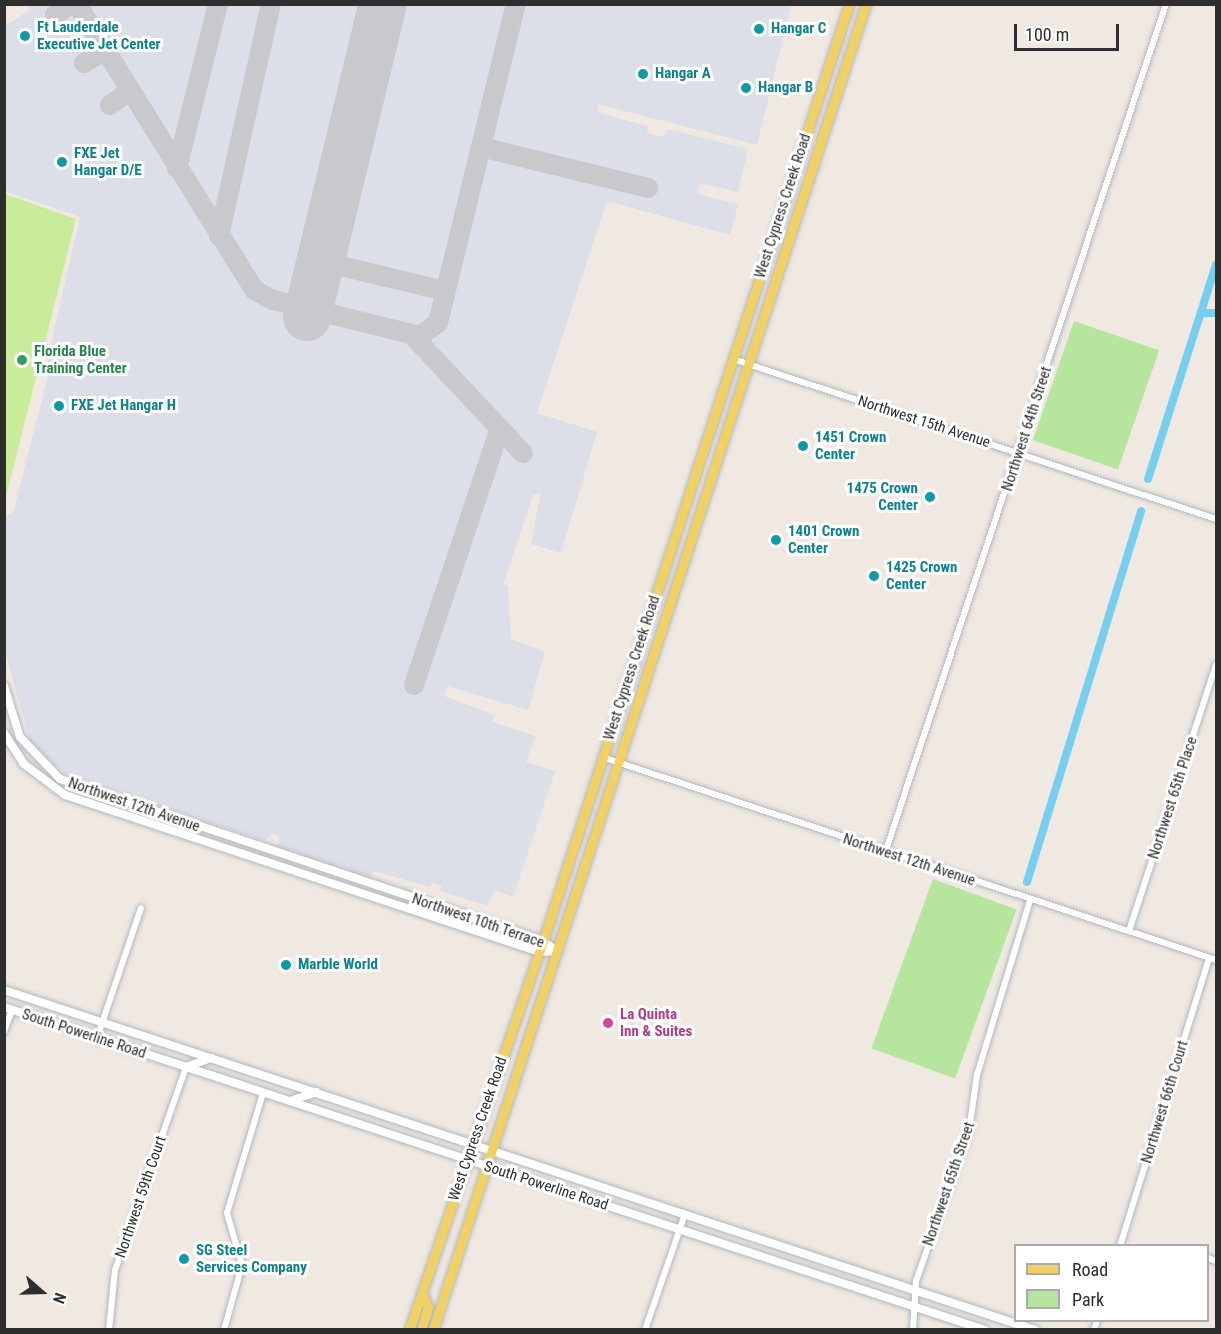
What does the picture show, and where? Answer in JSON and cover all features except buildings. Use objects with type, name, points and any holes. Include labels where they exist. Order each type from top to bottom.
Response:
[{"type":"main road","name":"West Cypress Creek Road","points":[[409,1329],[543,940],[849,4]]},
{"type":"main road","name":"West Cypress Creek Road","points":[[433,1329],[866,4]]},
{"type":"main road","points":[[693,482],[700,510]]},
{"type":"main road","name":"Northwest 12th Avenue","points":[[4,686],[15,727],[41,765],[70,784],[315,865]]},
{"type":"main road","name":"Northwest 12th Avenue","points":[[4,733],[43,782],[115,812],[337,885]]},
{"type":"main road","points":[[115,812],[119,801]]},
{"type":"main road","name":"Northwest 10th Terrace","points":[[315,865],[543,940],[557,951]]},
{"type":"main road","name":"Northwest 10th Terrace","points":[[337,885],[539,952],[557,951]]},
{"type":"main road","points":[[374,897],[377,886]]},
{"type":"main road","name":"South Powerline Road","points":[[4,990],[1035,1329]]},
{"type":"main road","name":"South Powerline Road","points":[[8,1008],[467,1161],[985,1329]]},
{"type":"main road","points":[[176,1047],[186,1067],[208,1057]]},
{"type":"main road","points":[[286,1101],[316,1092]]},
{"type":"main road","points":[[421,1329],[428,1307],[422,1293]]},
{"type":"street","name":"Northwest 64th Street","points":[[885,853],[1166,4]]},
{"type":"street","name":"Northwest 15th Avenue","points":[[733,359],[1216,519]]},
{"type":"street","name":"Northwest 65th Place","points":[[1129,931],[1216,665]]},
{"type":"street","name":"Northwest 12th Avenue","points":[[602,757],[1030,901],[1216,960]]},
{"type":"street","name":"Northwest 65th Street","points":[[913,1329],[917,1307],[916,1290],[949,1178],[969,1131],[977,1075],[1030,901]]},
{"type":"street","points":[[98,1038],[141,908]]},
{"type":"street","name":"Northwest 66th Court","points":[[1120,1244],[1209,958]]},
{"type":"street","points":[[4,1032],[8,1008]]},
{"type":"street","name":"Northwest 59th Court","points":[[110,1329],[116,1270],[186,1067]]},
{"type":"street","points":[[224,1329],[242,1264],[227,1213],[263,1093]]},
{"type":"street","points":[[645,1329],[685,1214]]},
{"type":"shaded area","points":[[27,5],[791,5],[757,145],[598,104],[599,113],[648,126],[647,133],[662,137],[668,129],[748,149],[738,192],[700,183],[697,194],[738,204],[730,235],[607,201],[537,413],[597,432],[561,553],[531,544],[541,492],[533,495],[503,584],[508,586],[511,639],[545,652],[528,710],[447,686],[444,696],[494,715],[492,722],[535,736],[526,762],[555,771],[513,897],[494,890],[488,906],[440,891],[442,886],[432,883],[430,887],[374,871],[370,877],[278,846],[279,836],[272,833],[265,841],[66,774],[31,744],[5,651],[4,516],[13,513],[50,368],[46,366],[80,217],[5,191],[5,26],[30,10]]},
{"type":"green space","name":"Florida Blue Training Center","points":[[4,194],[76,219],[5,500]]},
{"type":"green space","points":[[1074,321],[1159,350],[1118,469],[1033,440]]},
{"type":"green space","points":[[933,879],[1017,909],[955,1079],[871,1048]]},
{"type":"waterway","points":[[1148,479],[1216,265]]},
{"type":"waterway","points":[[1202,313],[1216,313]]},
{"type":"waterway","points":[[1027,882],[1141,511]]},
{"type":"taxiway","points":[[55,15],[71,4]]},
{"type":"taxiway","points":[[77,4],[254,290],[273,300],[420,336],[438,323],[516,4]]},
{"type":"taxiway","points":[[177,168],[218,4]]},
{"type":"taxiway","points":[[219,236],[271,4]]},
{"type":"taxiway","points":[[84,63],[105,50]]},
{"type":"taxiway","points":[[110,105],[129,91]]},
{"type":"taxiway","points":[[481,147],[648,188]]},
{"type":"taxiway","points":[[320,261],[445,291]]},
{"type":"taxiway","points":[[412,335],[523,453]]},
{"type":"taxiway","points":[[414,685],[500,428]]},
{"type":"runway","points":[[307,317],[383,4]]},
{"type":"place","name":"Hangar C","points":[[759,29]]},
{"type":"place","name":"Ft Lauderdale Executive Jet Center","points":[[25,36]]},
{"type":"place","name":"Hangar A","points":[[643,74]]},
{"type":"place","name":"Hangar B","points":[[746,88]]},
{"type":"place","name":"FXE Jet Hangar D/E","points":[[62,162]]},
{"type":"place","name":"Florida Blue Training Center","points":[[22,360]]},
{"type":"place","name":"FXE Jet Hangar H","points":[[59,406]]},
{"type":"place","name":"1451 Crown Center","points":[[803,446]]},
{"type":"place","name":"1475 Crown Center","points":[[930,497]]},
{"type":"place","name":"1401 Crown Center","points":[[776,540]]},
{"type":"place","name":"1425 Crown Center","points":[[874,576]]},
{"type":"place","name":"Marble World","points":[[286,965]]},
{"type":"place","name":"La Quinta Inn & Suites","points":[[608,1023]]},
{"type":"place","name":"SG Steel Services Company","points":[[184,1259]]}]
